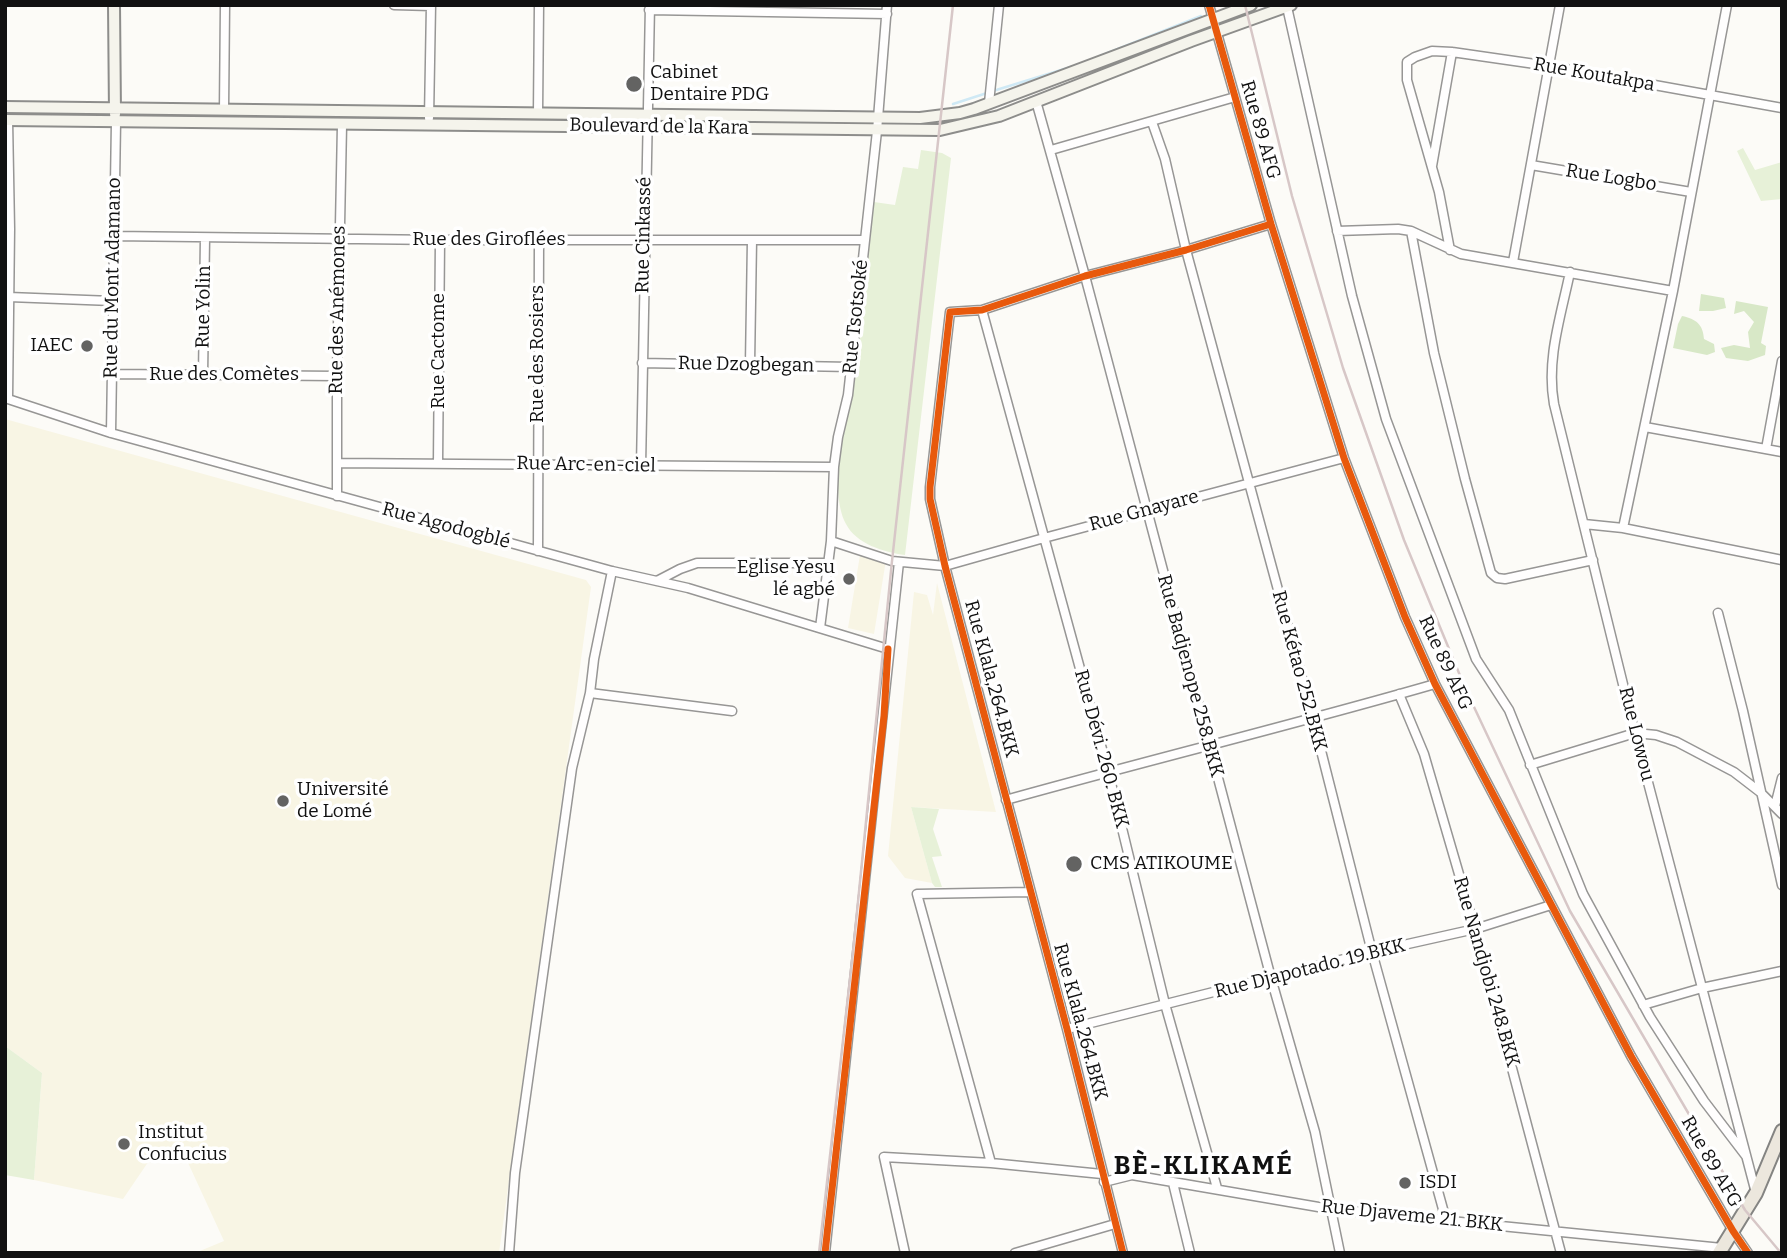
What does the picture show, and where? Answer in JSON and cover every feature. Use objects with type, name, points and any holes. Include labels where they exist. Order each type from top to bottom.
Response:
[{"type":"main road","points":[[114,5],[116,122]]},
{"type":"main road","name":"Boulevard de la Kara","points":[[5,107],[920,118],[956,113],[989,103],[1251,5]]},
{"type":"main road","name":"Boulevard de la Kara","points":[[7,123],[920,131],[958,127],[1037,104],[1289,6]]},
{"type":"main road","points":[[1720,1250],[1756,1193],[1777,1152],[1782,1131]]},
{"type":"street","points":[[224,110],[225,5]]},
{"type":"street","points":[[394,5],[431,6],[429,125]]},
{"type":"street","points":[[538,113],[539,5]]},
{"type":"street","points":[[989,103],[999,5]]},
{"type":"street","name":"Rue 89 AFG","points":[[1209,5],[1271,224],[1344,458],[1405,617],[1435,684],[1631,1056],[1748,1253]]},
{"type":"street","points":[[1513,262],[1560,5]]},
{"type":"street","points":[[1623,528],[1673,291],[1727,5]]},
{"type":"street","points":[[1289,6],[1352,296],[1390,431],[1476,659],[1509,710],[1583,894],[1643,1005],[1704,1101],[1746,1156]]},
{"type":"street","points":[[650,8],[887,10]]},
{"type":"street","name":"Rue Cinkassé","points":[[641,466],[650,8]]},
{"type":"street","name":"Rue Tsotsoké","points":[[820,628],[831,541],[834,467],[851,367],[877,131],[887,10]]},
{"type":"street","name":"Rue Koutakpa","points":[[1431,169],[1407,80],[1407,62],[1432,51],[1549,66],[1782,108]]},
{"type":"street","points":[[1450,250],[1439,192],[1431,169],[1452,52]]},
{"type":"street","points":[[1051,150],[1235,97]]},
{"type":"street","name":"Rue Badjenope 258.BKK","points":[[1037,104],[1271,978],[1315,1132],[1340,1253]]},
{"type":"street","name":"Rue du Mont Adamano","points":[[111,433],[116,122]]},
{"type":"street","name":"Rue Kétao 252.BKK","points":[[1153,122],[1313,719],[1371,952],[1446,1220]]},
{"type":"street","points":[[6,398],[9,298],[7,123]]},
{"type":"street","name":"Rue des Anémones","points":[[337,496],[342,125]]},
{"type":"street","name":"Rue Logbo","points":[[1531,165],[1691,191]]},
{"type":"street","points":[[982,310],[1085,276],[1186,250],[1271,224]]},
{"type":"street","points":[[1337,231],[1411,231],[1461,254],[1673,291]]},
{"type":"street","points":[[1411,231],[1434,353],[1491,573],[1504,579],[1593,560]]},
{"type":"street","name":"Rue des Giroflées","points":[[113,236],[339,240],[864,240]]},
{"type":"street","name":"Rue Yolin","points":[[203,376],[205,238]]},
{"type":"street","name":"Rue Cactome","points":[[438,463],[440,240]]},
{"type":"street","points":[[750,364],[751,240]]},
{"type":"street","name":"Rue des Rosiers","points":[[538,551],[539,241]]},
{"type":"street","name":"Rue Lowou","points":[[1570,272],[1551,359],[1550,381],[1635,733],[1756,1193]]},
{"type":"street","points":[[9,298],[112,301]]},
{"type":"street","name":"Rue Dévi. 260. BKK","points":[[982,310],[1108,771],[1165,1004],[1217,1188]]},
{"type":"street","name":"Rue Klala,264.BKK","points":[[982,310],[950,312],[930,499],[1006,800]]},
{"type":"street","points":[[1766,449],[1782,361]]},
{"type":"street","name":"Rue Dzogbegan","points":[[642,363],[851,367]]},
{"type":"street","name":"Rue des Comètes","points":[[111,374],[337,376]]},
{"type":"street","name":"Rue Agodogblé","points":[[6,398],[111,433],[538,551],[657,581],[888,649]]},
{"type":"street","points":[[1645,427],[1782,452]]},
{"type":"street","name":"Rue Gnayare","points":[[831,541],[899,562],[945,566],[1344,458]]},
{"type":"street","name":"Rue Arc-en-ciel","points":[[337,463],[834,467]]},
{"type":"street","points":[[1584,524],[1623,528],[1782,560]]},
{"type":"street","points":[[825,1253],[899,562]]},
{"type":"street","points":[[657,581],[697,563],[829,563]]},
{"type":"street","points":[[509,1253],[515,1173],[572,768],[590,693],[612,571]]},
{"type":"street","points":[[1718,613],[1782,885]]},
{"type":"street","points":[[1006,800],[1435,684]]},
{"type":"street","points":[[590,693],[732,712]]},
{"type":"street","name":"Rue Nandjobi 248.BKK","points":[[1399,694],[1424,754],[1475,929],[1561,1253]]},
{"type":"street","points":[[1530,765],[1635,733],[1656,735],[1677,742],[1734,772],[1782,814]]},
{"type":"street","points":[[1775,806],[1782,778]]},
{"type":"street","name":"Rue Klala.264.BKK","points":[[1006,800],[1068,1029],[1123,1253]]},
{"type":"street","points":[[991,1163],[918,894],[1029,892]]},
{"type":"street","name":"Rue Djapotado. 19.BKK","points":[[1068,1029],[1371,952],[1475,929],[1551,905]]},
{"type":"street","points":[[1643,1005],[1702,988],[1782,971]]},
{"type":"street","name":"Rue Djaveme 21. BKK","points":[[905,1253],[884,1157],[991,1163],[1103,1178],[1132,1175],[1330,1209],[1555,1230],[1720,1250]]},
{"type":"street","points":[[1173,1183],[1190,1253]]},
{"type":"street","points":[[1015,1253],[1115,1224]]},
{"type":"shaded area","name":"Université de Lomé","points":[[5,419],[586,580],[591,587],[499,1253],[195,1253],[224,1241],[184,1154],[155,1152],[123,1199],[34,1180],[42,1073],[5,1046]]},
{"type":"shaded area","points":[[860,555],[886,560],[874,634],[848,628]]},
{"type":"shaded area","points":[[937,583],[996,812],[911,807],[932,883],[905,878],[888,856],[914,592],[927,595],[933,615]]},
{"type":"green space","points":[[1743,148],[1755,170],[1782,162],[1782,199],[1761,201],[1737,151]]},
{"type":"green space","points":[[921,150],[942,153],[951,158],[905,555],[871,546],[856,537],[846,524],[840,508],[838,489],[841,446],[858,346],[874,202],[895,205],[903,167],[918,169]]},
{"type":"green space","points":[[1701,294],[1724,298],[1726,308],[1699,311]]},
{"type":"green space","points":[[1736,301],[1768,307],[1761,343],[1766,346],[1765,355],[1748,361],[1726,358],[1721,348],[1734,345],[1750,348],[1748,332],[1754,322],[1744,311],[1734,314]]},
{"type":"green space","points":[[1682,316],[1698,323],[1704,339],[1714,344],[1715,352],[1707,355],[1673,348]]},
{"type":"green space","points":[[911,807],[939,809],[933,829],[942,856],[932,857],[942,887],[935,887],[932,883]]},
{"type":"green space","points":[[5,1046],[42,1073],[34,1180],[5,1175]]},
{"type":"waterway","points":[[1100,56],[1201,16]]},
{"type":"waterway","points":[[993,91],[1074,66]]},
{"type":"waterway","points":[[953,104],[987,93]]},
{"type":"railway","points":[[819,1253],[953,5]]},
{"type":"railway","points":[[1245,5],[1292,196],[1343,368],[1404,540],[1466,690],[1570,911],[1745,1210],[1781,1253]]},
{"type":"cycle path","points":[[1209,5],[1271,224],[1344,458],[1405,617],[1435,684],[1631,1056],[1748,1253]]},
{"type":"cycle path","points":[[1123,1253],[930,499],[950,312],[982,310],[1085,276],[1186,250],[1271,224]]},
{"type":"cycle path","points":[[825,1253],[884,716],[888,649]]},
{"type":"place","name":"Cabinet Dentaire PDG","points":[[634,84]]},
{"type":"place","name":"IAEC","points":[[87,346]]},
{"type":"place","name":"Eglise Yesu lé agbé","points":[[849,579]]},
{"type":"place","name":"Université de Lomé","points":[[283,801]]},
{"type":"place","name":"CMS ATIKOUME","points":[[1074,864]]},
{"type":"place","name":"Institut Confucius","points":[[124,1144]]},
{"type":"place","name":"ISDI","points":[[1405,1183]]},
{"type":"district","name":"BÈ-KLIKAMÉ","points":[[1204,1167]]}]
